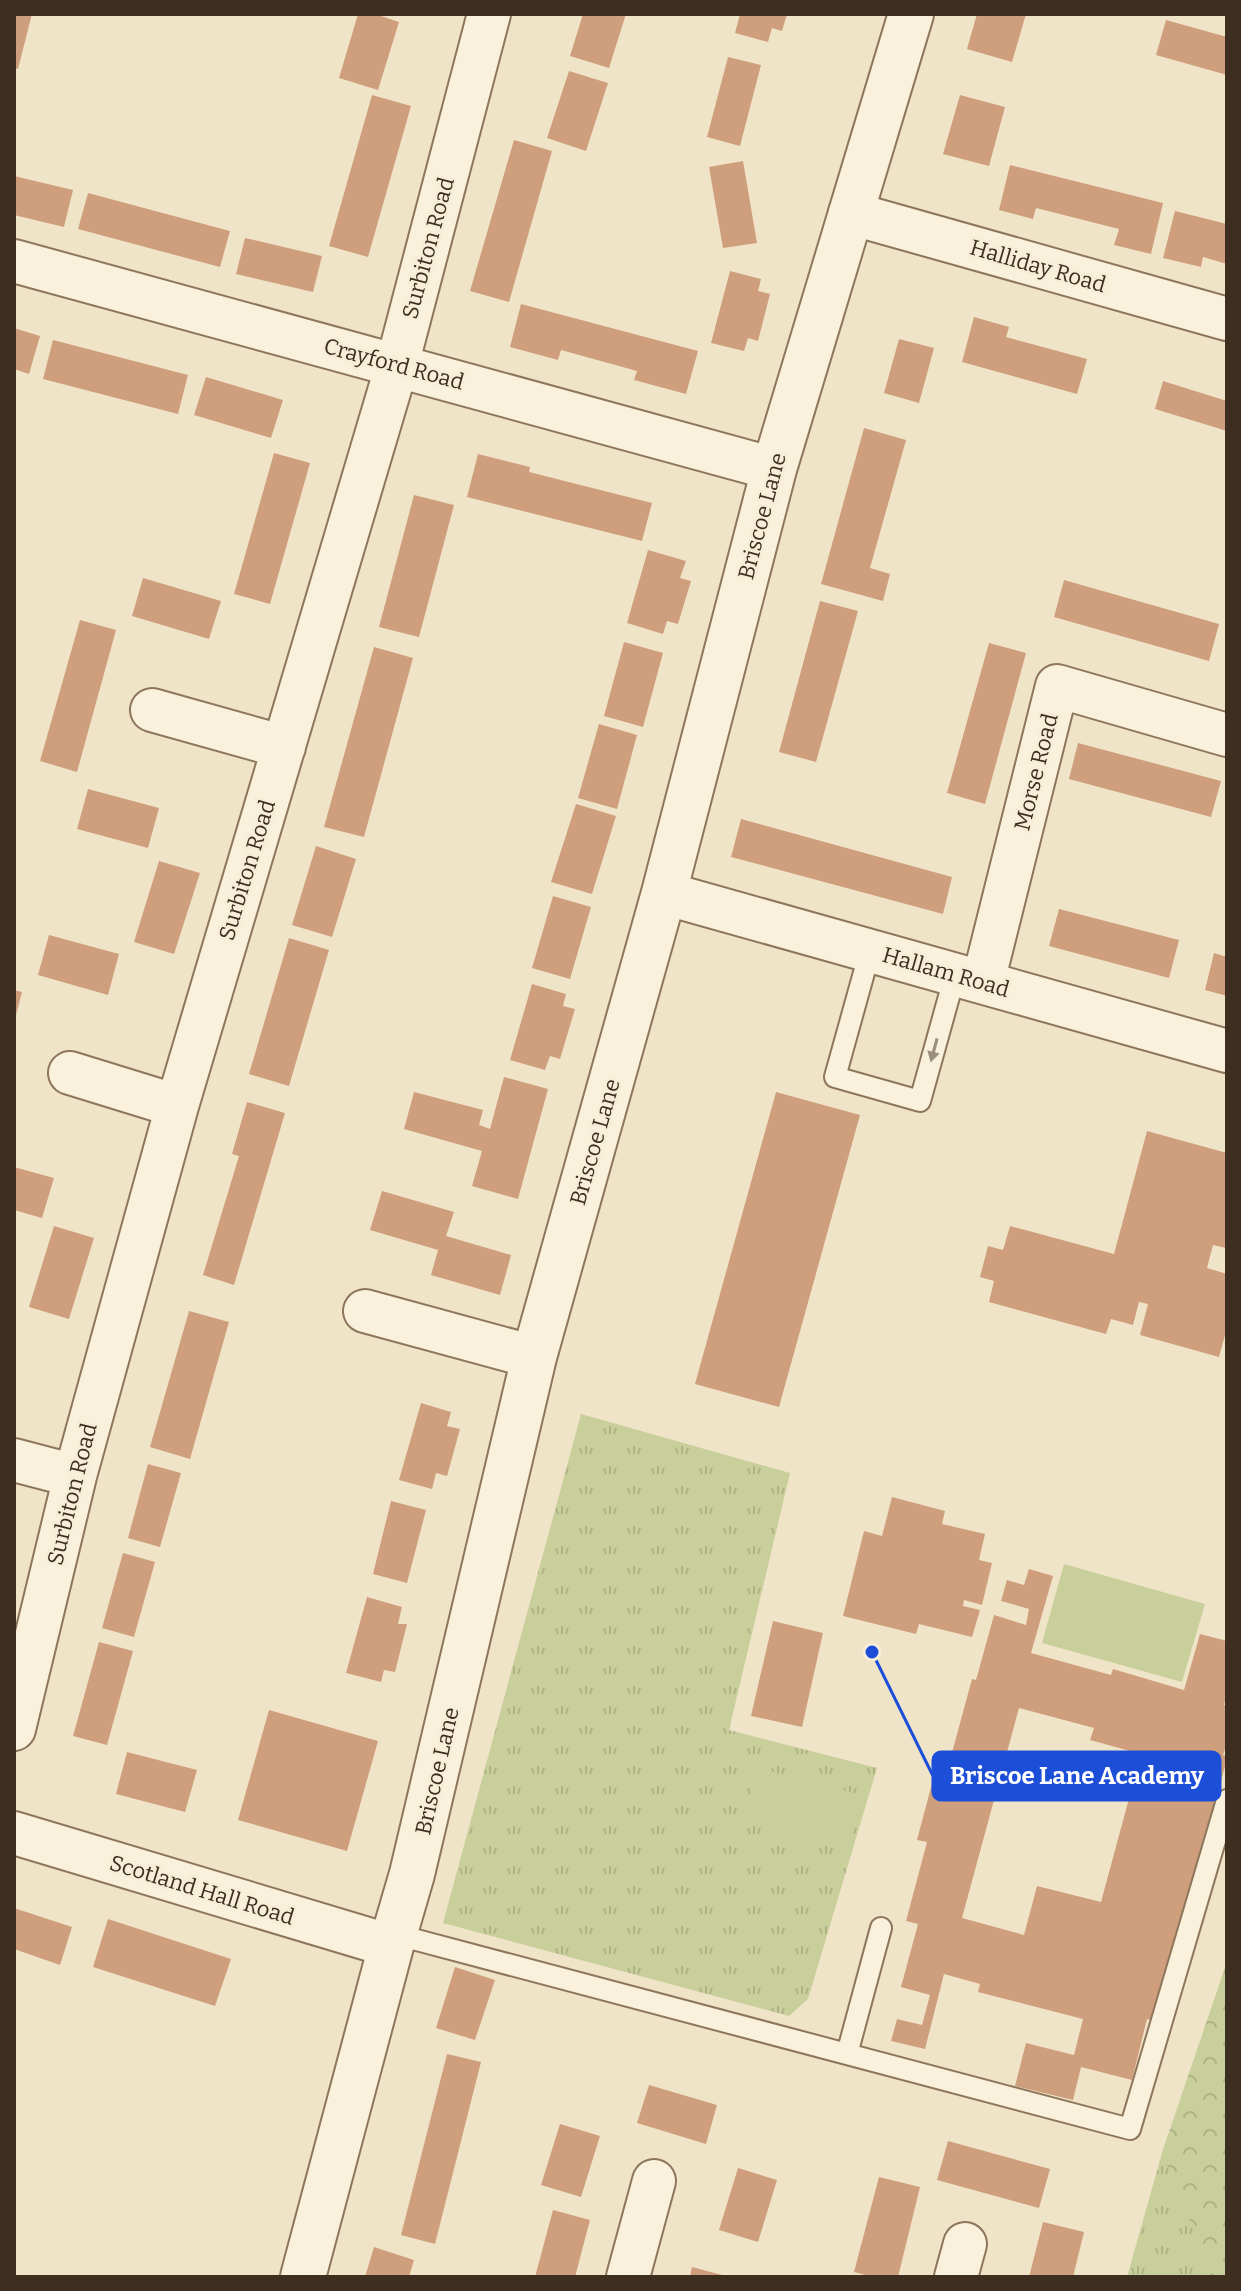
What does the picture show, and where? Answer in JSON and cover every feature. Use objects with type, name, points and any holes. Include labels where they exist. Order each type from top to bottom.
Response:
[{"type":"street","name":"Surbiton Road","points":[[14,1729],[75,1476],[177,1106],[397,365],[489,14]]},
{"type":"street","name":"Briscoe Lane","points":[[303,2277],[412,1874],[534,1357],[664,893],[774,469],[911,14]]},
{"type":"street","name":"Halliday Road","points":[[850,213],[1227,319]]},
{"type":"street","name":"Crayford Road","points":[[14,261],[774,469]]},
{"type":"street","name":"Morse Road","points":[[969,978],[1057,686],[1227,735]]},
{"type":"street","points":[[152,710],[284,747]]},
{"type":"street","name":"Hallam Road","points":[[664,893],[1227,1051]]},
{"type":"street","points":[[70,1073],[177,1106]]},
{"type":"street","points":[[365,1311],[534,1357]]},
{"type":"street","points":[[14,1460],[75,1476]]},
{"type":"street","name":"Scotland Hall Road","points":[[14,1833],[392,1940]]},
{"type":"street","points":[[628,2277],[654,2181]]},
{"type":"lane","points":[[870,951],[835,1077],[920,1101],[969,978]]},
{"type":"lane","points":[[392,1940],[847,2054],[1130,2129],[1227,1800]]},
{"type":"lane","points":[[847,2054],[881,1928]]},
{"type":"green space","points":[[581,1414],[790,1473],[729,1730],[877,1768],[808,1999],[789,2016],[443,1923]]},
{"type":"green space","points":[[1064,1564],[1205,1604],[1182,1682],[1042,1643]]},
{"type":"green space","points":[[757,1768],[862,1795],[848,1849],[743,1822]]},
{"type":"green space","points":[[1227,1962],[1227,2277],[1127,2277],[1162,2153]]},
{"type":"green space","points":[[1227,1962],[1227,2277],[1212,2277],[1162,2153]]},
{"type":"building","points":[[14,14],[32,14],[18,69],[14,68]]},
{"type":"building","points":[[358,14],[375,14],[399,22],[378,90],[339,78]]},
{"type":"building","points":[[583,14],[626,14],[609,68],[570,56]]},
{"type":"building","points":[[740,14],[787,14],[782,31],[772,28],[768,42],[735,33]]},
{"type":"building","points":[[977,14],[1026,14],[1012,62],[967,49]]},
{"type":"building","points":[[1166,20],[1227,37],[1227,75],[1156,55]]},
{"type":"building","points":[[728,57],[761,65],[740,146],[707,137]]},
{"type":"building","points":[[569,71],[608,83],[586,151],[547,138]]},
{"type":"building","points":[[372,95],[411,106],[368,257],[329,246]]},
{"type":"building","points":[[960,95],[1005,107],[989,166],[943,154]]},
{"type":"building","points":[[514,140],[552,151],[509,302],[470,291]]},
{"type":"building","points":[[743,161],[757,243],[723,248],[709,167]]},
{"type":"building","points":[[1010,165],[1163,203],[1151,254],[1114,245],[1119,229],[1036,208],[1033,219],[999,210]]},
{"type":"building","points":[[14,176],[73,190],[64,227],[14,215]]},
{"type":"building","points":[[88,193],[230,231],[220,267],[78,229]]},
{"type":"building","points":[[1175,211],[1227,224],[1227,264],[1203,257],[1201,267],[1163,258]]},
{"type":"building","points":[[245,238],[322,256],[313,292],[236,274]]},
{"type":"building","points":[[730,271],[761,279],[758,291],[770,294],[758,341],[748,338],[744,351],[711,343]]},
{"type":"building","points":[[521,304],[698,351],[686,394],[634,380],[637,371],[561,350],[558,360],[510,347]]},
{"type":"building","points":[[974,317],[1009,327],[1006,337],[1087,359],[1077,394],[962,362]]},
{"type":"building","points":[[14,328],[40,336],[29,374],[14,369]]},
{"type":"building","points":[[899,339],[934,348],[919,403],[884,393]]},
{"type":"building","points":[[53,340],[188,375],[178,414],[43,379]]},
{"type":"building","points":[[206,377],[283,400],[271,438],[194,415]]},
{"type":"building","points":[[1163,381],[1227,401],[1227,431],[1155,409]]},
{"type":"building","points":[[864,428],[906,440],[870,568],[890,574],[883,601],[821,584]]},
{"type":"building","points":[[274,453],[310,463],[270,604],[234,594]]},
{"type":"building","points":[[478,454],[530,467],[529,472],[652,503],[642,541],[467,497]]},
{"type":"building","points":[[414,495],[454,505],[419,637],[379,627]]},
{"type":"building","points":[[648,550],[686,561],[680,578],[691,581],[678,624],[667,621],[663,634],[627,623]]},
{"type":"building","points":[[143,578],[221,601],[209,639],[132,616]]},
{"type":"building","points":[[1064,580],[1219,624],[1209,661],[1054,617]]},
{"type":"building","points":[[820,601],[858,611],[816,762],[779,752]]},
{"type":"building","points":[[80,620],[116,630],[77,772],[40,761]]},
{"type":"building","points":[[624,642],[663,653],[643,727],[604,716]]},
{"type":"building","points":[[989,643],[1026,653],[985,804],[947,793]]},
{"type":"building","points":[[374,647],[413,658],[364,837],[324,827]]},
{"type":"building","points":[[599,724],[637,735],[617,809],[578,798]]},
{"type":"building","points":[[1078,743],[1221,781],[1211,817],[1069,779]]},
{"type":"building","points":[[88,789],[159,808],[148,848],[77,829]]},
{"type":"building","points":[[576,804],[616,816],[592,894],[551,882]]},
{"type":"building","points":[[741,819],[952,877],[943,914],[731,857]]},
{"type":"building","points":[[316,846],[356,859],[332,937],[292,925]]},
{"type":"building","points":[[159,861],[200,873],[174,954],[134,942]]},
{"type":"building","points":[[553,896],[591,907],[570,979],[532,968]]},
{"type":"building","points":[[1059,909],[1179,940],[1169,978],[1049,946]]},
{"type":"building","points":[[49,935],[119,954],[108,995],[38,975]]},
{"type":"building","points":[[289,938],[329,950],[289,1086],[249,1074]]},
{"type":"building","points":[[1214,953],[1227,957],[1227,996],[1205,990]]},
{"type":"building","points":[[532,984],[566,994],[563,1006],[575,1009],[560,1059],[550,1056],[545,1070],[510,1060]]},
{"type":"building","points":[[14,990],[22,992],[15,1019],[14,1019]]},
{"type":"building","points":[[504,1077],[548,1089],[518,1199],[472,1186],[482,1151],[404,1129],[414,1092],[483,1110],[479,1125],[490,1129]]},
{"type":"building","points":[[776,1092],[860,1115],[779,1407],[695,1384]]},
{"type":"building","points":[[247,1102],[285,1113],[234,1285],[203,1275],[239,1156],[232,1154]]},
{"type":"building","points":[[1147,1131],[1227,1153],[1227,1244],[1226,1248],[1213,1245],[1207,1268],[1227,1274],[1227,1328],[1219,1357],[1140,1335],[1148,1304],[1139,1302],[1133,1325],[1111,1319],[1106,1334],[989,1302],[994,1281],[980,1277],[988,1246],[1003,1250],[1010,1226],[1114,1254]]},
{"type":"building","points":[[14,1167],[54,1178],[42,1218],[14,1210]]},
{"type":"building","points":[[382,1191],[454,1212],[446,1236],[511,1255],[500,1295],[431,1275],[438,1250],[370,1230]]},
{"type":"building","points":[[54,1226],[94,1238],[69,1319],[29,1307]]},
{"type":"building","points":[[189,1311],[229,1322],[190,1459],[150,1447]]},
{"type":"building","points":[[421,1403],[451,1412],[447,1426],[460,1429],[447,1476],[436,1473],[432,1489],[399,1480]]},
{"type":"building","points":[[148,1464],[181,1473],[160,1547],[128,1538]]},
{"type":"building","points":[[892,1497],[945,1511],[942,1524],[985,1534],[979,1560],[992,1563],[982,1605],[964,1600],[963,1606],[980,1610],[972,1637],[919,1624],[916,1634],[843,1616],[864,1531],[882,1536]]},
{"type":"building","points":[[391,1501],[426,1510],[407,1583],[373,1574]]},
{"type":"building","points":[[123,1553],[155,1562],[134,1637],[102,1628]]},
{"type":"building","points":[[1029,1569],[1053,1576],[1031,1653],[1111,1675],[1113,1669],[1184,1690],[1200,1634],[1227,1641],[1227,1693],[1224,1705],[1227,1705],[1227,1744],[1223,1755],[1227,1759],[1211,1817],[1227,1822],[1227,1851],[1205,1845],[1156,2022],[1147,2019],[1132,2080],[1081,2067],[1073,2100],[1015,2086],[1026,2043],[1074,2055],[1083,2019],[978,1992],[980,1984],[944,1974],[925,2049],[891,2041],[897,2019],[922,2025],[930,1995],[901,1987],[918,1924],[906,1921],[927,1842],[917,1840],[939,1757],[950,1760],[972,1679],[976,1680],[994,1615],[1026,1625],[1029,1609],[1001,1601],[1007,1580],[1024,1585]],"holes":[[[1019,1708],[1094,1728],[1090,1740],[1141,1754],[1101,1902],[1037,1886],[1024,1935],[962,1918]]]},
{"type":"building","points":[[367,1597],[402,1607],[398,1624],[407,1624],[395,1672],[384,1670],[381,1682],[346,1673]]},
{"type":"building","points":[[773,1621],[823,1633],[802,1727],[751,1716]]},
{"type":"building","points":[[99,1642],[133,1651],[107,1745],[73,1736]]},
{"type":"building","points":[[269,1710],[378,1741],[347,1851],[238,1820]]},
{"type":"building","points":[[127,1752],[197,1770],[185,1812],[116,1794]]},
{"type":"building","points":[[14,1908],[72,1927],[60,1965],[14,1949]]},
{"type":"building","points":[[108,1919],[231,1959],[215,2006],[93,1967]]},
{"type":"building","points":[[455,1967],[495,1980],[475,2040],[436,2028]]},
{"type":"building","points":[[447,2054],[481,2062],[435,2244],[401,2235]]},
{"type":"building","points":[[649,2085],[717,2105],[706,2144],[637,2123]]},
{"type":"building","points":[[560,2124],[600,2136],[581,2197],[541,2185]]},
{"type":"building","points":[[948,2141],[1050,2169],[1039,2208],[937,2180]]},
{"type":"building","points":[[738,2168],[777,2180],[758,2242],[719,2230]]},
{"type":"building","points":[[879,2177],[920,2187],[898,2277],[873,2277],[854,2272]]},
{"type":"building","points":[[553,2210],[590,2220],[575,2277],[535,2277]]},
{"type":"building","points":[[1043,2222],[1084,2232],[1073,2277],[1029,2277]]},
{"type":"building","points":[[374,2247],[414,2260],[409,2277],[365,2277]]},
{"type":"building","points":[[692,2267],[726,2276],[726,2277],[690,2277]]},
{"type":"place","name":"Briscoe Lane Academy","points":[[872,1652]]}]
